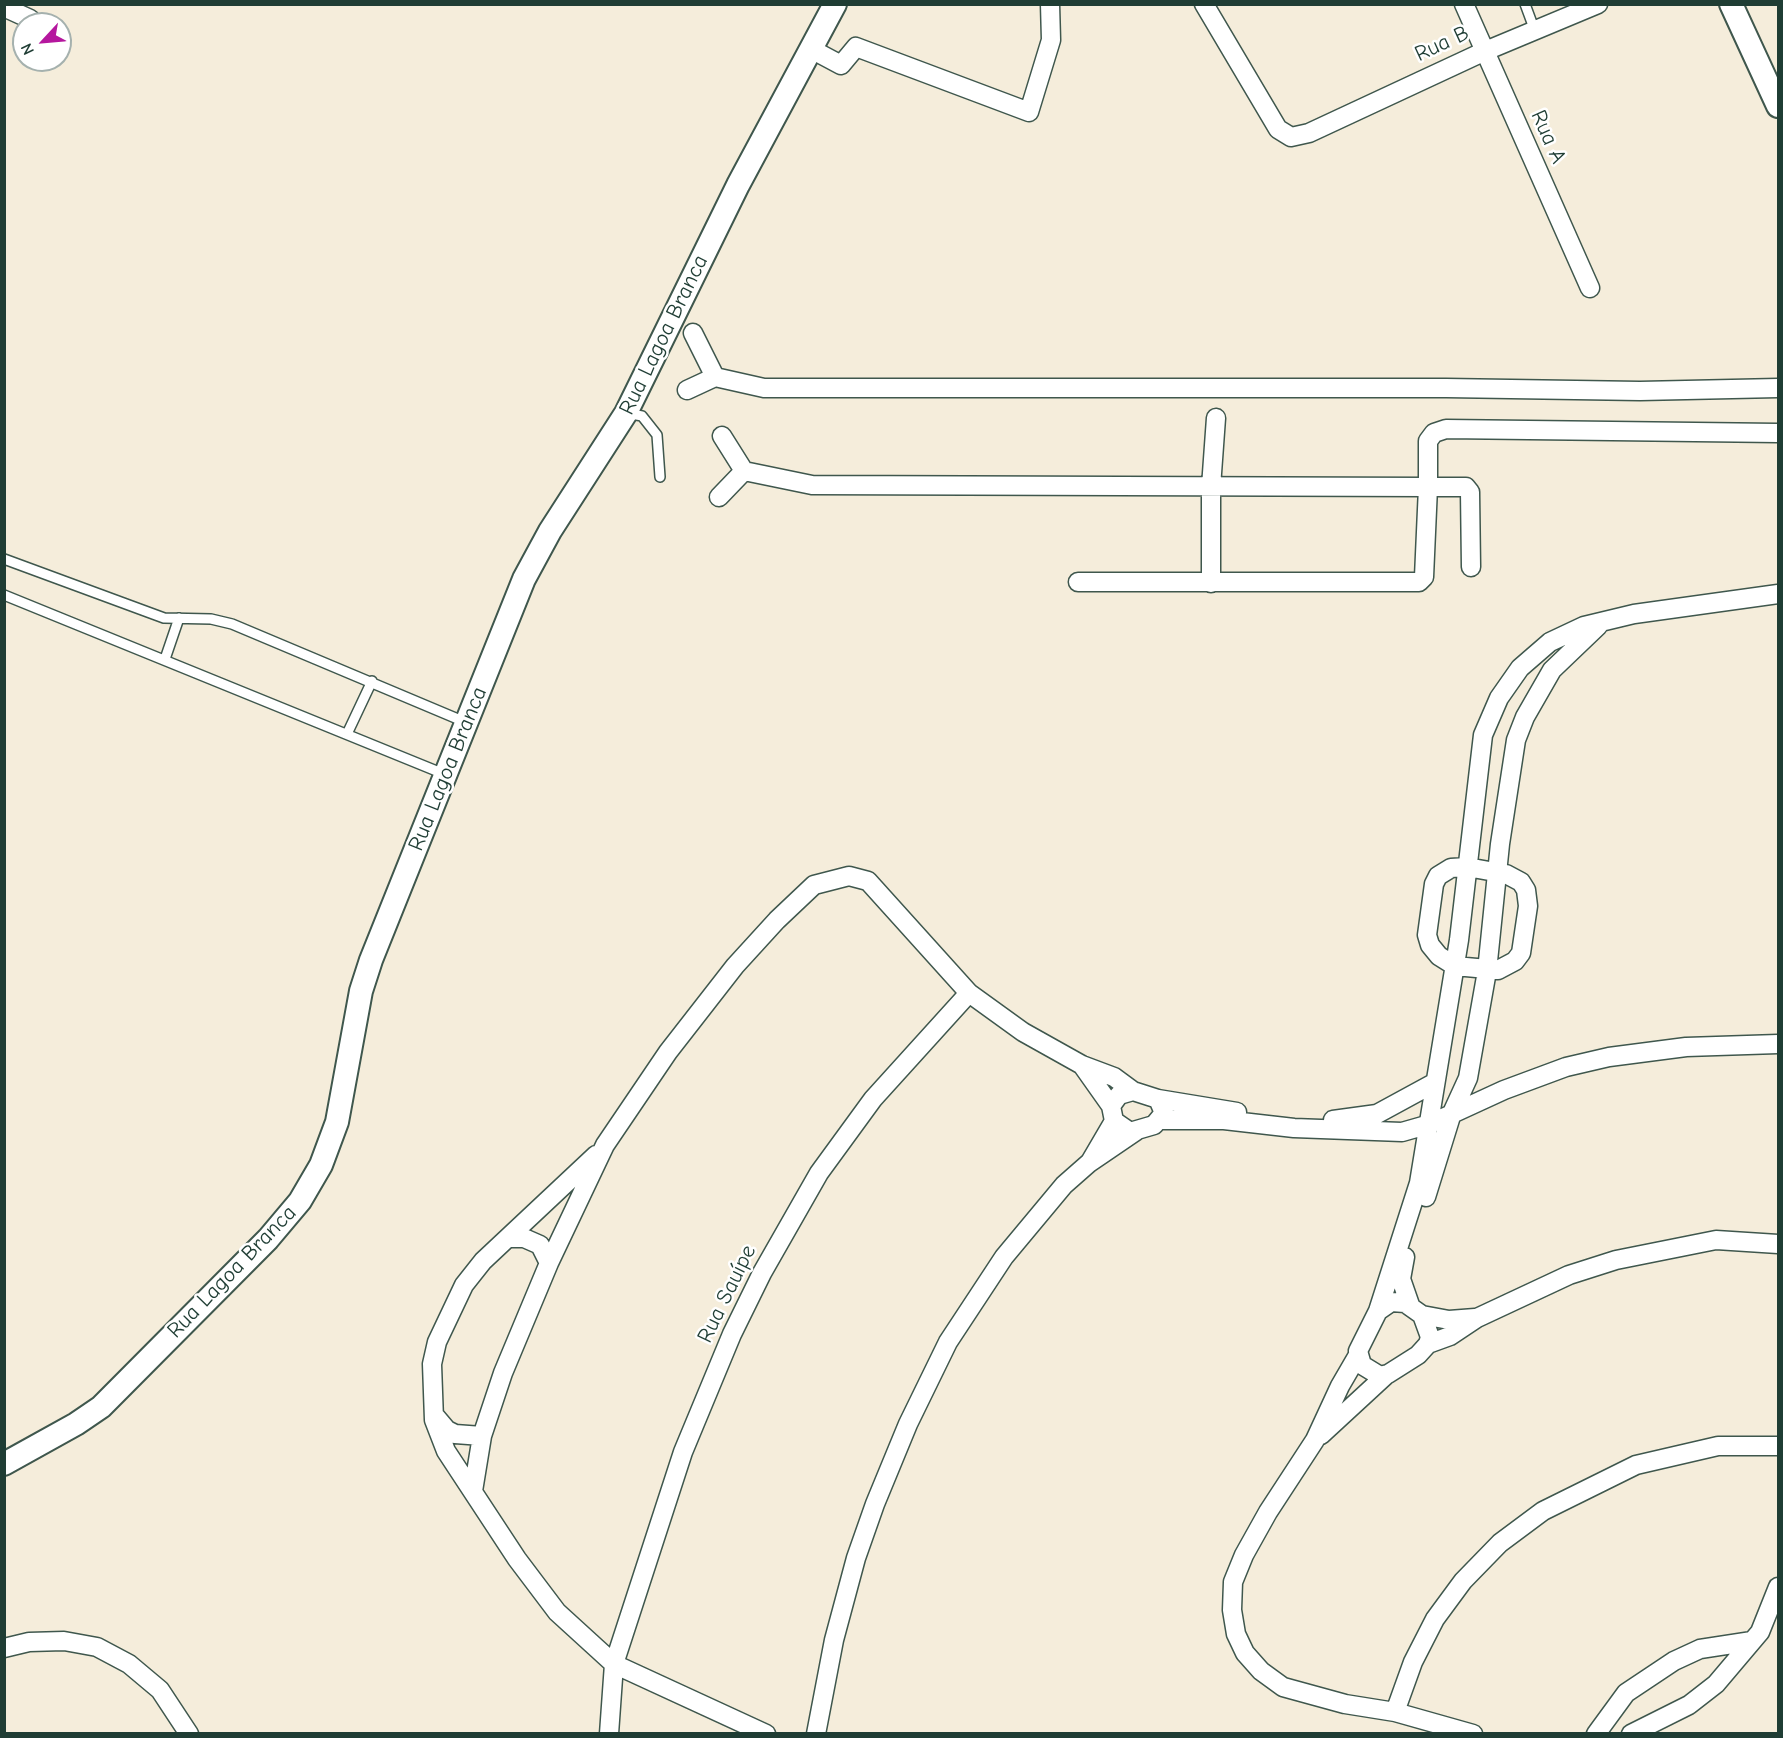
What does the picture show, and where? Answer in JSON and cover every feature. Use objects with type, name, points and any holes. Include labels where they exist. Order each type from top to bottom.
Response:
[{"type":"street","name":"Rua Lagoa Branca","points":[[4,1464],[76,1424],[101,1407],[268,1239],[300,1201],[321,1165],[337,1122],[362,991],[371,960],[534,558],[626,413],[738,185],[835,4]]},
{"type":"street","points":[[811,49],[841,65],[856,47],[1029,112],[1051,40],[1050,4]]},
{"type":"street","name":"Rua B","points":[[1204,4],[1278,129],[1291,136],[1309,133],[1483,52],[1598,4]]},
{"type":"street","name":"Rua A","points":[[1464,4],[1483,52],[1590,288]]},
{"type":"street","points":[[1731,4],[1779,106]]},
{"type":"street","points":[[693,333],[715,377]]},
{"type":"street","points":[[687,390],[715,377],[764,388],[1446,388],[1640,391],[1779,388]]},
{"type":"street","points":[[1211,583],[1211,487],[1216,418]]},
{"type":"street","points":[[1078,582],[1419,582],[1424,577],[1428,441],[1434,433],[1446,429],[1779,433]]},
{"type":"street","points":[[722,436],[744,471],[812,485],[1466,487],[1470,492],[1471,567]]},
{"type":"street","points":[[719,497],[744,471]]},
{"type":"street","points":[[1428,1344],[1429,1329],[1416,1310],[1401,1272],[1416,1213],[1434,1083],[1447,1026],[1483,735],[1499,698],[1520,668],[1550,642],[1569,632],[1634,614],[1779,594]]},
{"type":"street","points":[[1473,1734],[1395,1712],[1345,1704],[1283,1687],[1262,1671],[1245,1653],[1236,1634],[1232,1610],[1233,1582],[1244,1555],[1268,1512],[1315,1440],[1358,1354],[1378,1311],[1452,1113],[1468,1078],[1487,971],[1514,756],[1525,717],[1552,670],[1567,653],[1605,621]]},
{"type":"street","points":[[1467,867],[1498,872],[1521,882],[1528,906],[1521,953],[1506,966],[1487,971],[1455,966],[1439,956],[1430,945],[1427,936],[1431,894],[1438,876],[1450,868],[1467,867]]},
{"type":"street","points":[[473,1491],[482,1436],[503,1373],[549,1263],[606,1145],[668,1053],[735,966],[777,920],[814,885],[849,876],[868,882],[969,993],[1023,1032],[1082,1065],[1114,1077],[1133,1091],[1158,1099],[1253,1114],[1318,1121],[1346,1120],[1377,1114],[1434,1083]]},
{"type":"street","name":"Rua Sauípe","points":[[609,1734],[614,1664],[683,1452],[732,1334],[762,1273],[819,1173],[873,1100],[969,993]]},
{"type":"street","points":[[816,1734],[834,1640],[856,1558],[875,1504],[908,1424],[948,1342],[1004,1257],[1064,1185],[1089,1163],[1136,1131],[1160,1120],[1224,1120],[1294,1128],[1390,1132],[1430,1124],[1504,1090],[1566,1067],[1609,1057],[1686,1047],[1779,1044]]},
{"type":"street","points":[[1082,1065],[1124,1130],[1136,1131]]},
{"type":"street","points":[[1468,1078],[1491,1088],[1504,1090]]},
{"type":"street","points":[[1089,1163],[1113,1114],[1119,1095],[1133,1091]]},
{"type":"street","points":[[1158,1099],[1164,1113],[1160,1120]]},
{"type":"street","points":[[606,1145],[483,1261],[464,1284],[441,1332],[432,1364],[434,1413],[446,1451],[517,1559],[557,1612],[614,1664],[766,1734]]},
{"type":"street","points":[[510,1238],[524,1238],[540,1245],[549,1263]]},
{"type":"street","points":[[1315,1440],[1385,1376],[1418,1355],[1428,1344],[1450,1336],[1477,1318],[1569,1275],[1651,1252],[1716,1240],[1779,1244]]},
{"type":"street","points":[[1378,1311],[1391,1302],[1399,1301],[1416,1310],[1449,1320],[1477,1318]]},
{"type":"street","points":[[1358,1354],[1362,1365],[1368,1370],[1385,1376]]},
{"type":"street","points":[[434,1413],[447,1430],[455,1434],[482,1436]]},
{"type":"street","points":[[1395,1712],[1413,1662],[1435,1619],[1463,1581],[1500,1543],[1543,1511],[1636,1466],[1718,1446],[1779,1446]]},
{"type":"street","points":[[1631,1734],[1689,1705],[1716,1684],[1760,1632],[1779,1587]]},
{"type":"street","points":[[4,1648],[29,1642],[64,1641],[97,1647],[129,1664],[160,1690],[189,1734]]},
{"type":"street","points":[[1596,1734],[1626,1694],[1674,1661],[1700,1649],[1752,1641]]},
{"type":"lane","points":[[1525,4],[1535,31]]},
{"type":"lane","points":[[626,413],[642,416],[657,435],[660,477]]},
{"type":"lane","points":[[4,559],[164,618],[211,619],[232,624],[468,723]]},
{"type":"lane","points":[[4,595],[446,775]]},
{"type":"lane","points":[[165,659],[179,618]]},
{"type":"lane","points":[[347,734],[372,681]]}]
